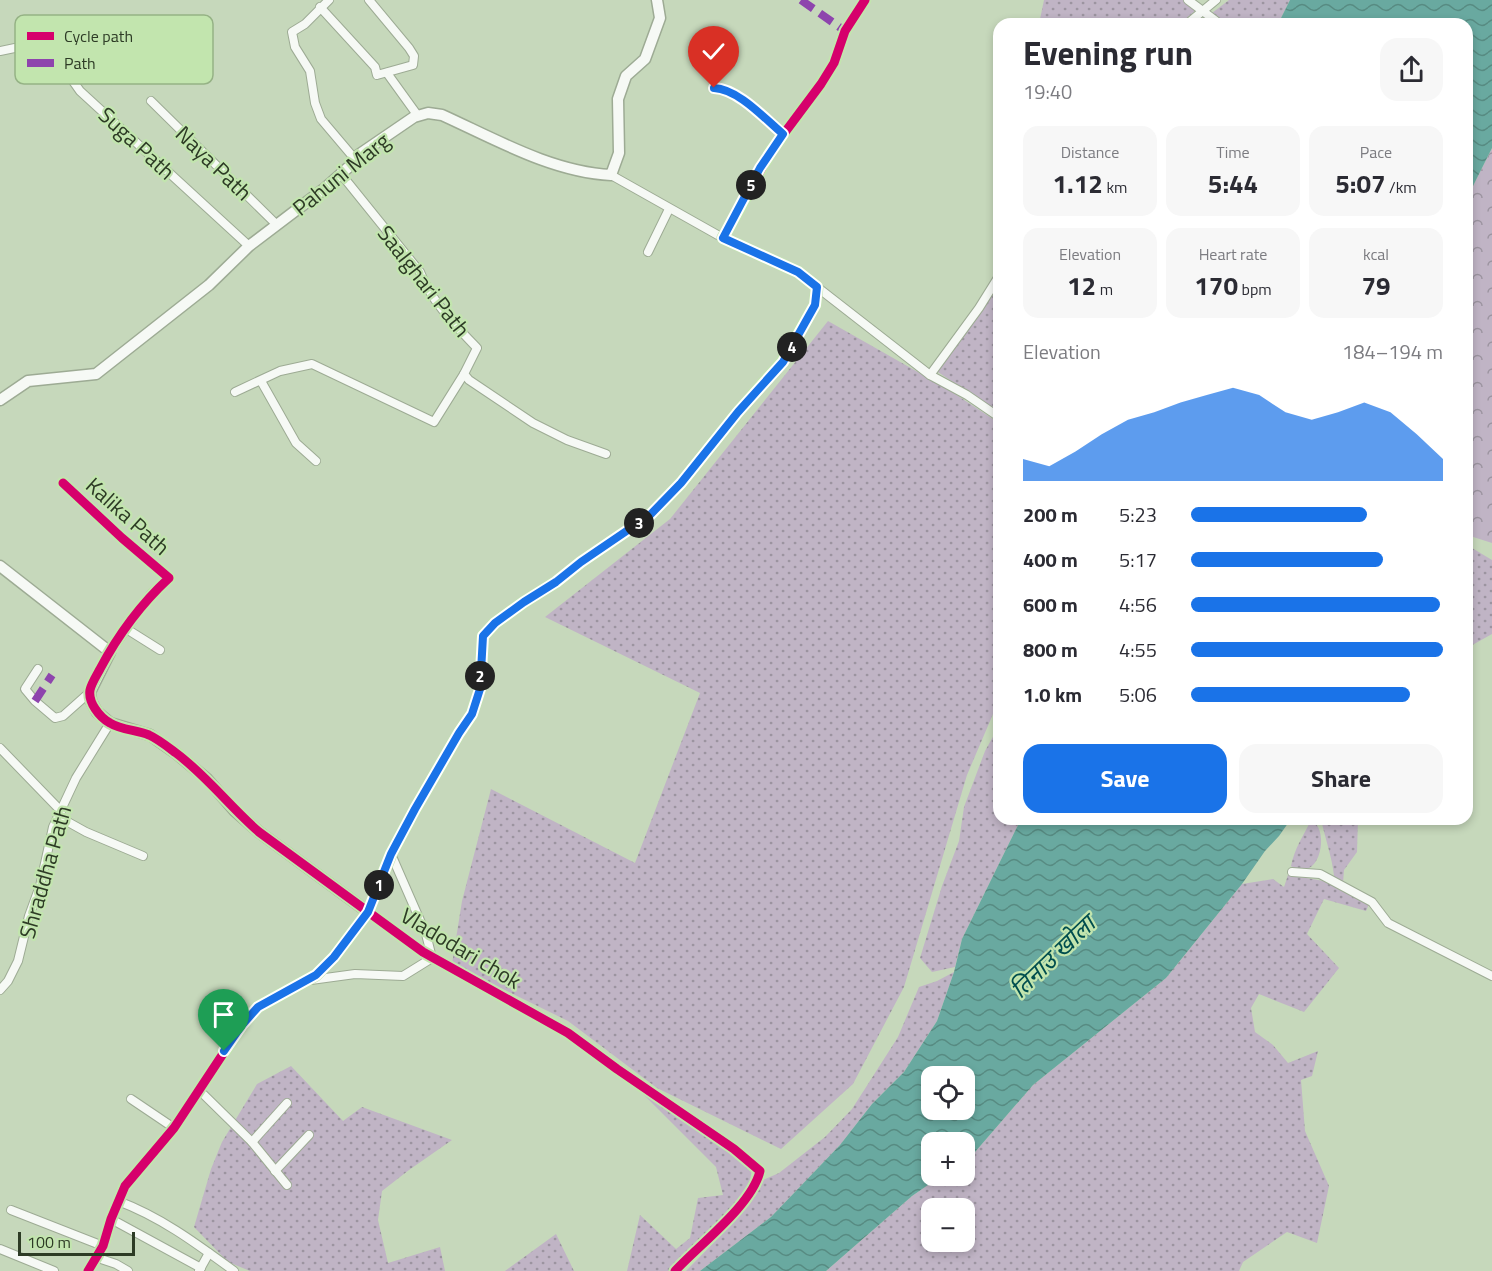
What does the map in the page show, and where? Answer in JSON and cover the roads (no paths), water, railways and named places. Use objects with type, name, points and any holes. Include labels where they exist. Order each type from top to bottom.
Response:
[{"type":"street","points":[[329,0],[292,32],[293,41],[310,71],[315,103],[321,119],[354,158]]},
{"type":"street","points":[[320,8],[375,67],[377,75],[413,65],[414,56],[369,0]]},
{"type":"street","points":[[611,175],[619,153],[618,99],[626,76],[645,59],[660,18],[657,0]]},
{"type":"street","points":[[723,238],[760,168],[834,63],[845,32],[865,0]]},
{"type":"street","points":[[1188,0],[1213,18]]},
{"type":"street","points":[[1193,18],[1216,0]]},
{"type":"street","name":"Suga Path","points":[[0,51],[15,48]]},
{"type":"street","points":[[387,73],[418,116],[442,115],[524,152],[588,174],[611,175],[723,238],[798,272],[930,375],[967,395],[993,413]]},
{"type":"street","name":"Suga Path","points":[[75,84],[249,246]]},
{"type":"street","points":[[714,88],[725,88],[736,95],[783,134]]},
{"type":"street","name":"Naya Path","points":[[151,101],[277,225]]},
{"type":"street","name":"Pahuni Marg","points":[[0,400],[28,381],[96,374],[105,368],[148,331],[209,285],[249,246],[341,174],[351,165],[354,158],[418,116]]},
{"type":"street","name":"Saalghari Path","points":[[341,174],[420,272],[425,285],[435,298],[477,348],[464,374],[469,380],[533,423],[567,440],[606,454]]},
{"type":"street","points":[[648,252],[669,209]]},
{"type":"street","points":[[930,375],[993,286]]},
{"type":"street","points":[[88,1271],[103,1246],[125,1186],[174,1128],[242,1025],[258,1007],[316,975],[334,957],[368,912],[391,854],[438,767],[479,699],[483,636],[495,623],[650,515],[681,483],[738,412],[783,362],[815,305],[817,287]]},
{"type":"street","points":[[235,392],[280,371],[312,364],[434,422],[464,374]]},
{"type":"street","points":[[261,381],[296,443],[316,461]]},
{"type":"street","name":"Kalika Path","points":[[63,483],[169,578],[151,594],[125,628]]},
{"type":"street","points":[[0,566],[110,652]]},
{"type":"street","points":[[38,669],[25,689],[51,716],[59,718],[90,692],[125,628],[160,650]]},
{"type":"street","points":[[90,692],[91,701],[97,712],[110,723]]},
{"type":"street","name":"Shraddha Path","points":[[0,990],[8,981],[18,961],[54,827],[76,778],[110,723]]},
{"type":"street","name":"Vladodari chok","points":[[110,723],[150,735],[207,779],[234,810],[259,832],[432,958],[568,1033],[734,1149],[760,1171],[756,1185],[737,1211],[675,1271]]},
{"type":"street","points":[[0,748],[60,814],[86,832],[143,856]]},
{"type":"street","points":[[306,981],[355,974],[403,976],[432,958],[426,934],[391,854]]},
{"type":"street","points":[[1292,872],[1320,874],[1372,902],[1388,923],[1492,976]]},
{"type":"street","points":[[199,1089],[252,1142],[287,1185]]},
{"type":"street","points":[[131,1099],[174,1128]]},
{"type":"street","points":[[252,1142],[287,1103]]},
{"type":"street","points":[[275,1171],[309,1135]]},
{"type":"street","points":[[118,1201],[166,1224],[203,1247],[234,1271]]},
{"type":"street","points":[[11,1210],[103,1246]]},
{"type":"street","points":[[111,1219],[200,1270],[209,1253]]},
{"type":"street","points":[[0,1249],[54,1271]]},
{"type":"street","points":[[95,1257],[128,1271]]},
{"type":"water","points":[[1290,0],[1492,0],[1492,148],[1473,186],[1473,18],[1281,18]]},
{"type":"water","name":"तिनाउ खोला","points":[[1018,825],[1287,825],[1166,978],[1033,1085],[975,1152],[975,1132],[921,1132],[921,1186],[926,1186],[826,1271],[700,1271],[771,1217],[840,1145],[872,1104],[904,1072],[937,1021],[954,972],[962,939]]}]
